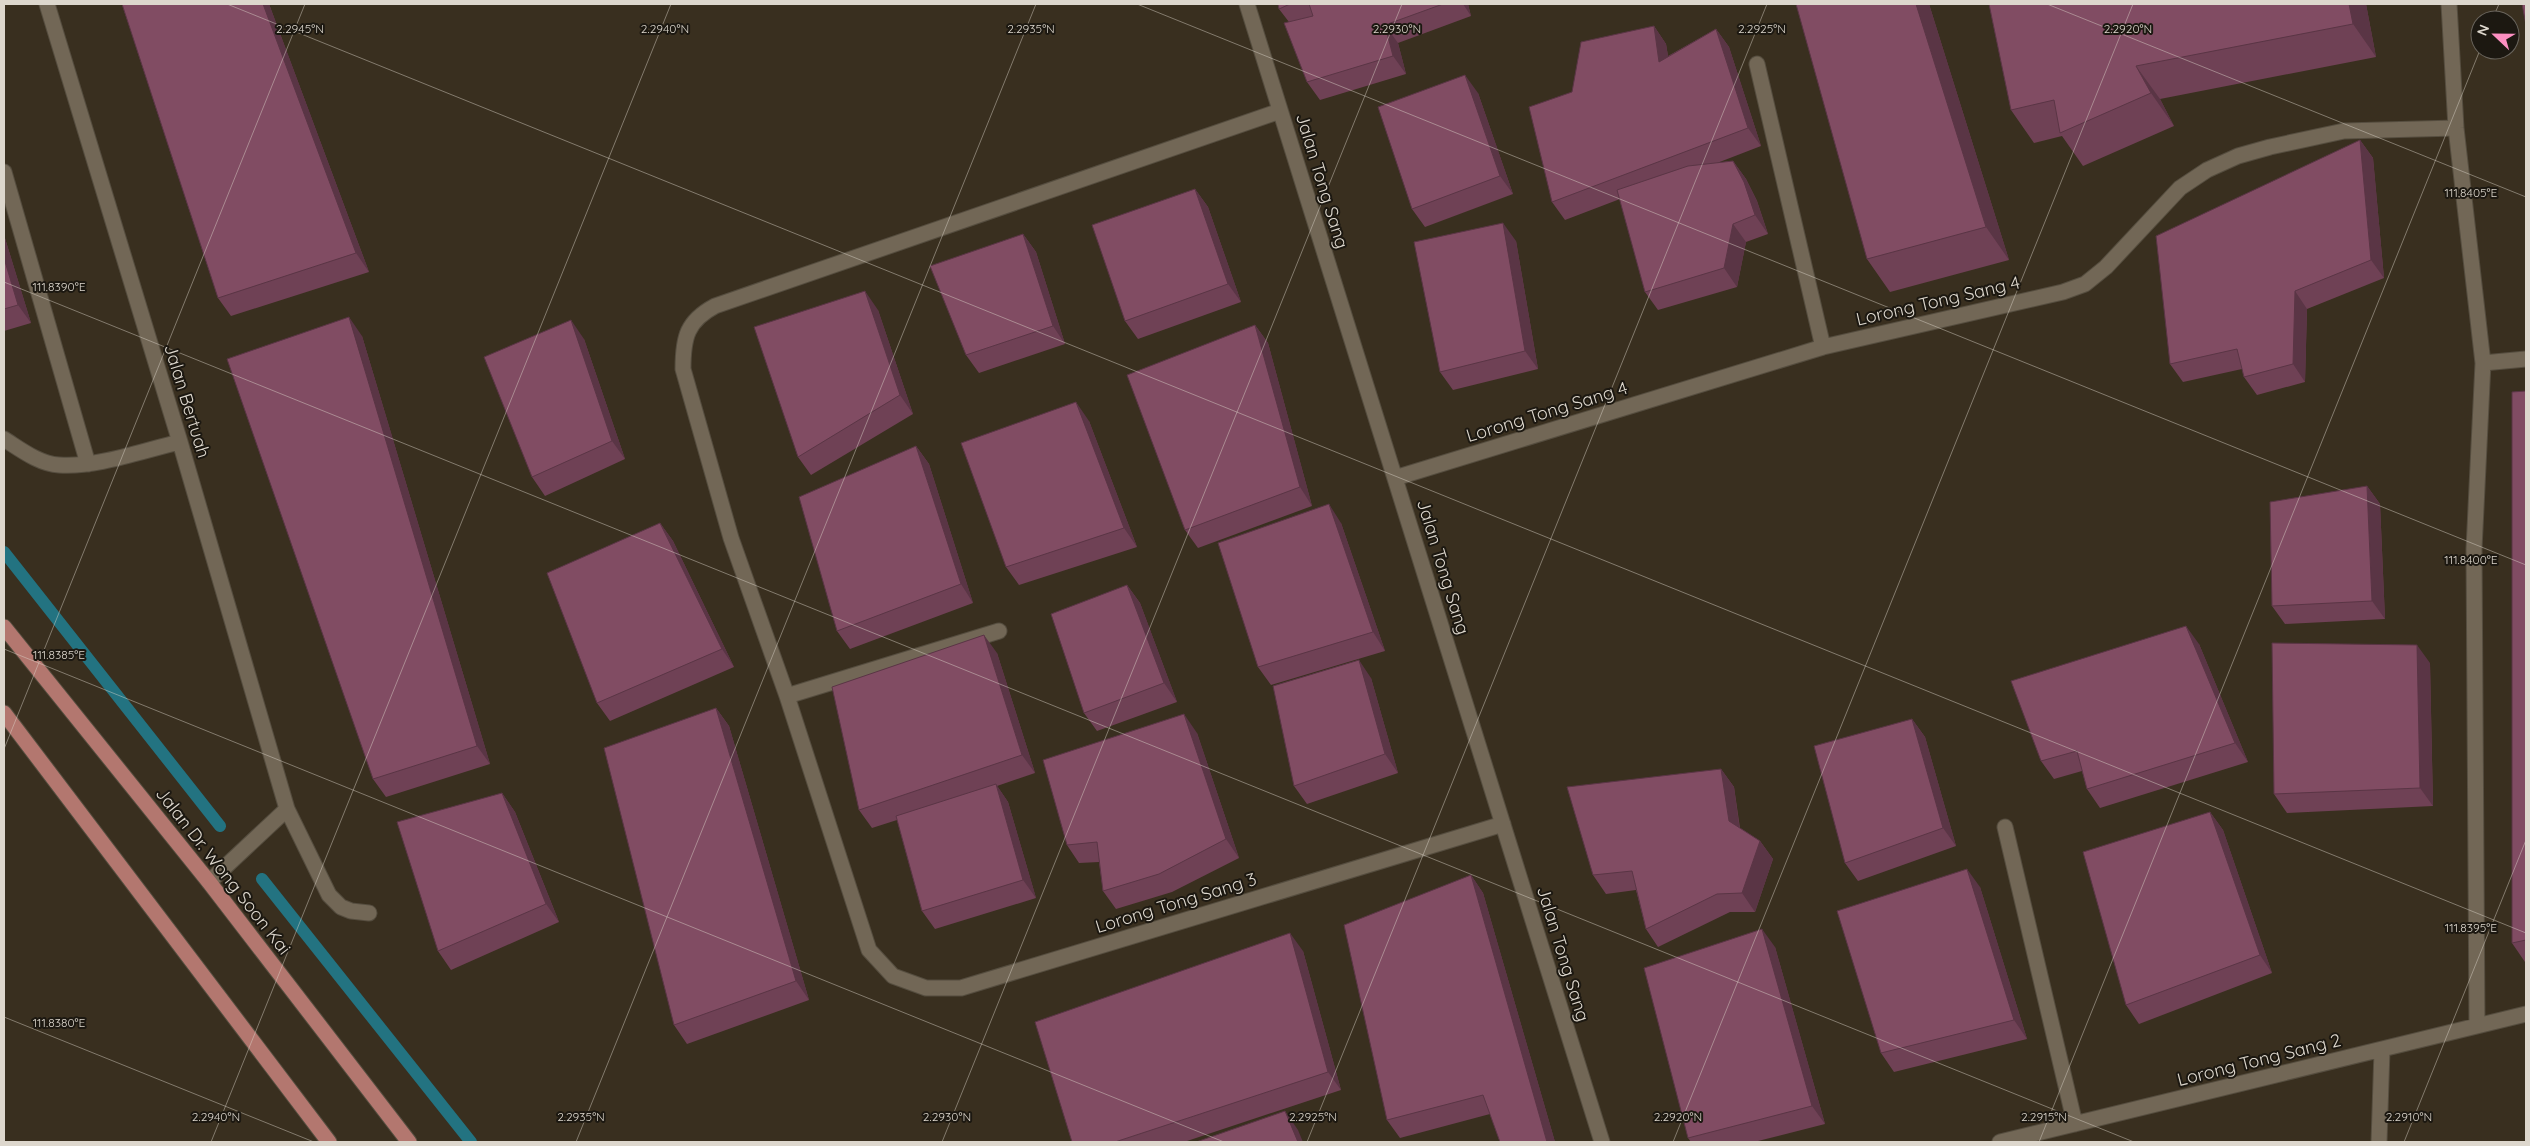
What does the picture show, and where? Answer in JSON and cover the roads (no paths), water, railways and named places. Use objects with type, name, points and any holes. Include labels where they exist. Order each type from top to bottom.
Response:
[{"type":"main road","name":"Jalan Dr. Wong Soon Kai","points":[[4,627],[209,882],[410,1142]]},
{"type":"main road","points":[[4,713],[329,1142]]},
{"type":"street","name":"Jalan Bertuah","points":[[47,4],[180,442],[287,810],[329,895],[341,907],[369,913]]},
{"type":"street","name":"Jalan Tong Sang","points":[[1247,4],[1602,1142]]},
{"type":"street","points":[[2449,4],[2456,128],[2483,363],[2474,549],[2477,1025]]},
{"type":"street","points":[[1757,64],[1823,347]]},
{"type":"street","points":[[999,631],[787,696],[730,538],[683,368],[683,348],[690,326],[700,314],[715,306],[1280,111]]},
{"type":"street","name":"Lorong Tong Sang 4","points":[[1395,478],[1823,347],[2063,292],[2085,284],[2130,244],[2156,211],[2180,188],[2207,170],[2238,156],[2344,131],[2456,128]]},
{"type":"street","points":[[4,172],[88,464]]},
{"type":"street","points":[[2483,363],[2526,358]]},
{"type":"street","points":[[4,439],[27,454],[58,465],[88,464],[180,442]]},
{"type":"street","name":"Lorong Tong Sang 3","points":[[787,696],[869,950],[893,976],[926,988],[961,988],[1503,824]]},
{"type":"street","points":[[209,882],[287,810]]},
{"type":"street","points":[[2005,828],[2075,1124]]},
{"type":"street","name":"Lorong Tong Sang 2","points":[[2000,1142],[2526,1014]]},
{"type":"street","points":[[2379,1142],[2382,1050]]},
{"type":"waterway","points":[[4,552],[220,826]]},
{"type":"waterway","points":[[262,879],[471,1142]]}]
